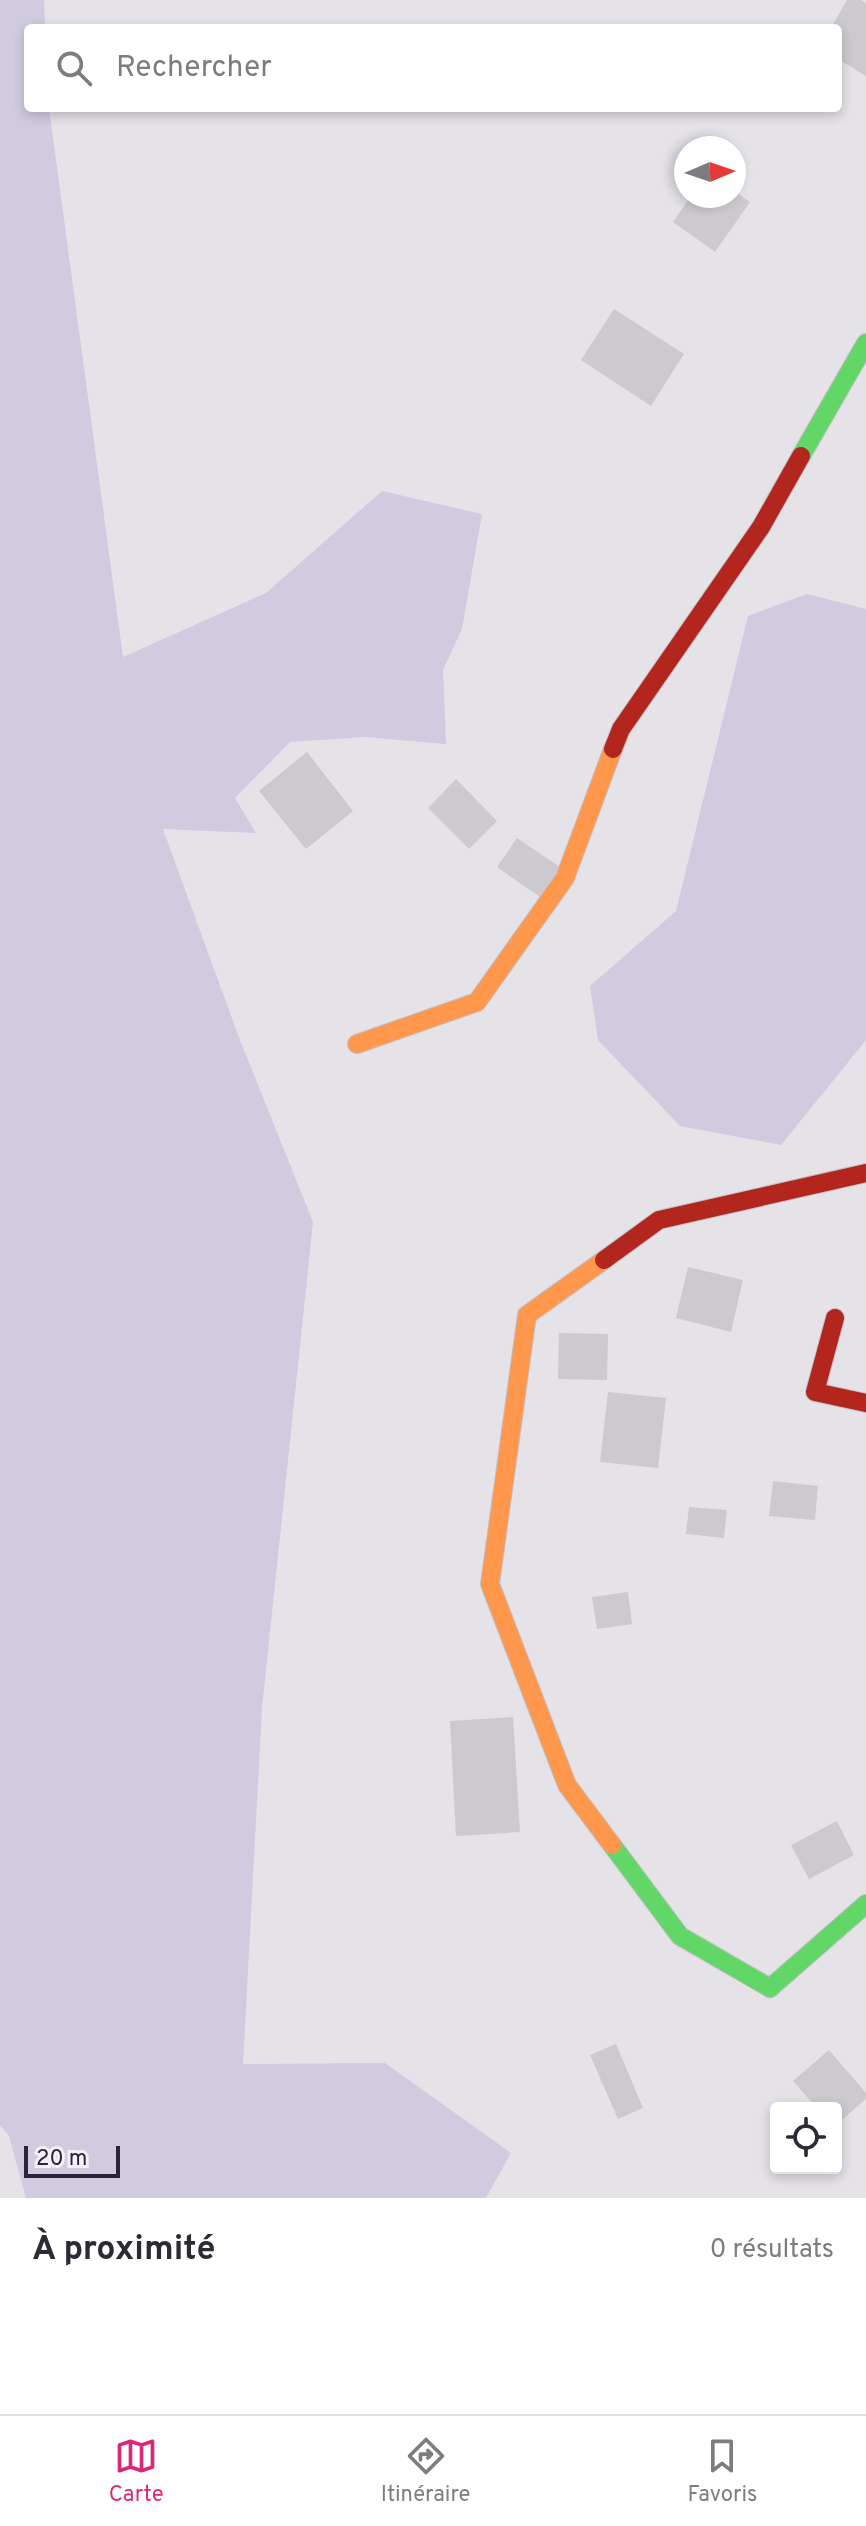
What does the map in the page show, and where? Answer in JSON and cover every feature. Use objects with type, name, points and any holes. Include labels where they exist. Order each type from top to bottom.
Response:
[{"type":"street","points":[[357,1044],[477,1002],[565,878],[621,729],[761,527],[866,343]]},
{"type":"street","points":[[866,1173],[659,1220],[527,1315],[490,1584],[567,1785],[680,1936],[770,1988],[866,1904]]},
{"type":"street","points":[[835,1318],[815,1392],[866,1403]]},
{"type":"shaded area","points":[[0,0],[44,0],[45,24],[24,24],[24,112],[50,112],[123,657],[266,593],[382,491],[482,514],[462,629],[443,670],[446,744],[365,737],[290,742],[235,798],[256,833],[163,829],[238,1035],[313,1222],[262,1708],[243,2064],[385,2063],[511,2153],[486,2198],[26,2198],[9,2136],[0,2125]]},
{"type":"shaded area","points":[[807,594],[866,609],[866,1040],[781,1145],[680,1126],[598,1040],[590,986],[676,911],[748,616]]},
{"type":"building","points":[[847,0],[866,3],[866,76],[842,61],[842,24],[833,24]]},
{"type":"building","points":[[683,208],[746,208],[715,252],[673,222]]},
{"type":"building","points":[[614,309],[684,354],[651,406],[581,360]]},
{"type":"building","points":[[307,752],[353,811],[306,849],[259,791]]},
{"type":"building","points":[[456,779],[497,821],[469,849],[428,808]]},
{"type":"building","points":[[517,838],[560,867],[540,897],[497,867]]},
{"type":"building","points":[[688,1267],[743,1280],[731,1332],[676,1318]]},
{"type":"building","points":[[559,1333],[608,1334],[607,1380],[558,1379]]},
{"type":"building","points":[[608,1392],[666,1398],[658,1468],[600,1462]]},
{"type":"building","points":[[773,1481],[818,1486],[815,1520],[769,1516]]},
{"type":"building","points":[[689,1507],[727,1510],[724,1538],[686,1534]]},
{"type":"building","points":[[628,1592],[632,1624],[597,1629],[592,1597]]},
{"type":"building","points":[[513,1717],[520,1832],[456,1836],[450,1721]]},
{"type":"building","points":[[837,1821],[854,1855],[809,1879],[791,1845]]},
{"type":"building","points":[[616,2044],[643,2108],[618,2119],[590,2055]]},
{"type":"building","points":[[829,2050],[866,2093],[866,2099],[842,2120],[842,2102],[812,2102],[793,2081]]},
{"type":"traffic: fast","points":[[801,456],[866,343]]},
{"type":"traffic: fast","points":[[612,1845],[680,1936],[770,1988],[866,1904]]},
{"type":"traffic: slow","points":[[357,1044],[477,1002],[565,878],[613,749]]},
{"type":"traffic: slow","points":[[604,1260],[527,1315],[490,1584],[567,1785],[612,1845]]},
{"type":"traffic: jam","points":[[613,749],[621,729],[761,527],[801,456]]},
{"type":"traffic: jam","points":[[604,1260],[659,1220],[866,1173]]},
{"type":"traffic: jam","points":[[835,1318],[815,1392],[866,1403]]}]
